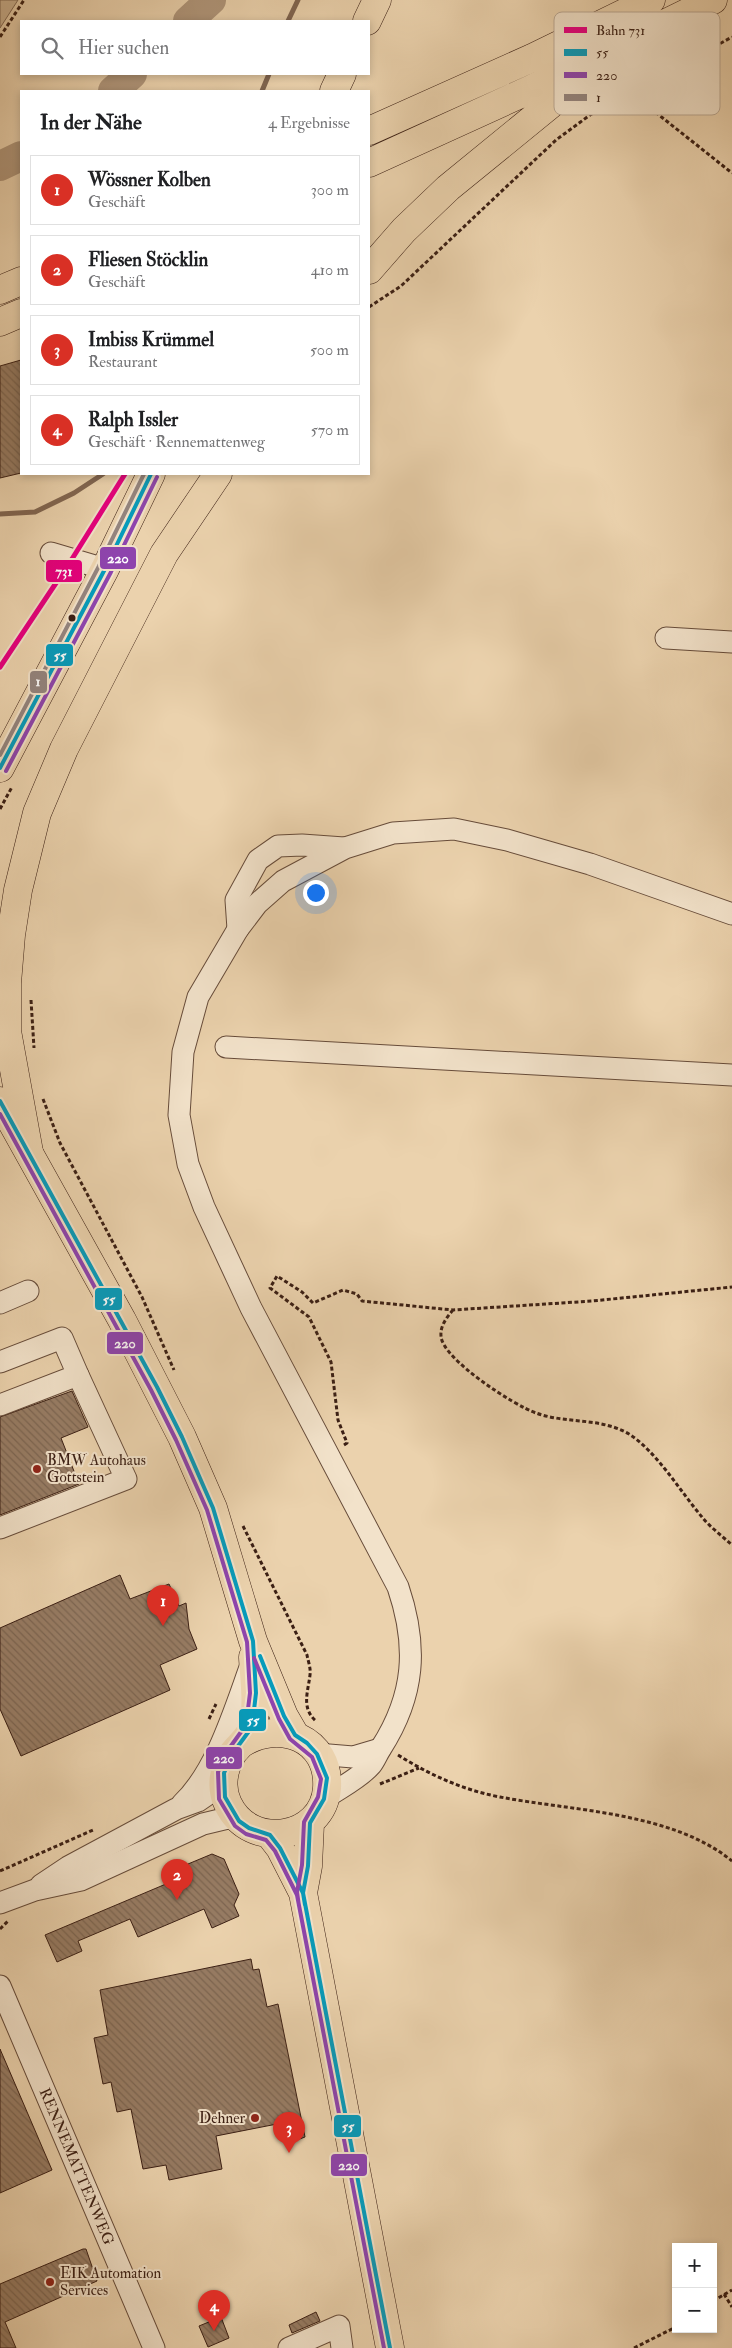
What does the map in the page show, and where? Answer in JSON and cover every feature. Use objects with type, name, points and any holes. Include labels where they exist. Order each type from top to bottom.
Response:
[{"type":"main road","points":[[367,20],[377,0]]},
{"type":"main road","points":[[626,12],[650,0]]},
{"type":"main road","points":[[689,12],[713,0]]},
{"type":"main road","points":[[371,130],[554,47]]},
{"type":"main road","points":[[334,90],[342,75]]},
{"type":"main road","points":[[370,163],[554,77]]},
{"type":"main road","points":[[370,269],[404,230],[448,188],[554,102]]},
{"type":"main road","points":[[0,290],[20,281]]},
{"type":"main road","points":[[0,322],[20,313]]},
{"type":"main road","points":[[0,768],[106,569],[151,475]]},
{"type":"main road","points":[[29,1152],[7,1031],[7,983],[11,935],[18,890],[37,813],[64,749],[164,554],[217,475]]},
{"type":"main road","points":[[0,1101],[135,1346],[182,1437],[212,1508],[253,1650],[294,1735]]},
{"type":"main road","points":[[242,1744],[252,1727],[256,1693],[253,1650]]},
{"type":"main road","points":[[302,1893],[308,1866],[310,1824],[324,1799],[327,1778],[317,1754],[307,1742],[294,1735],[265,1733],[254,1736],[242,1744],[233,1753],[224,1773],[225,1797],[239,1821],[250,1828],[270,1835],[290,1833],[310,1824]]},
{"type":"main road","points":[[270,1835],[280,1848],[302,1893],[390,2348]]},
{"type":"street","points":[[52,553],[106,569]]},
{"type":"street","points":[[666,638],[732,642]]},
{"type":"street","points":[[324,1799],[372,1764],[404,1700],[410,1675],[411,1646],[408,1615],[398,1587],[381,1552],[251,1308],[204,1206],[186,1154],[179,1115],[183,1052],[198,997],[238,929],[257,904],[282,881],[345,848],[393,833],[454,829],[507,840],[590,864],[732,914]]},
{"type":"street","points":[[238,929],[236,900],[258,860],[278,846],[302,845],[345,848]]},
{"type":"street","points":[[226,1047],[732,1075]]},
{"type":"street","points":[[0,1303],[28,1291]]},
{"type":"street","points":[[0,1362],[62,1338],[126,1479],[0,1528]]},
{"type":"street","points":[[0,1405],[78,1375]]},
{"type":"street","points":[[176,1809],[194,1792],[208,1769],[253,1650]]},
{"type":"street","points":[[317,1754],[353,1757],[382,1747]]},
{"type":"street","points":[[34,1890],[68,1867],[176,1809],[198,1801],[214,1790],[224,1773]]},
{"type":"street","points":[[0,1903],[34,1890],[81,1880],[203,1824],[228,1818],[239,1821]]},
{"type":"street","name":"RENNEMATTENWEG","points":[[0,1986],[154,2348]]},
{"type":"street","points":[[291,2348],[339,2326],[342,2348]]},
{"type":"path","points":[[0,37],[24,0]]},
{"type":"path","points":[[720,43],[732,37]]},
{"type":"path","points":[[370,306],[401,286],[556,140],[590,115]]},
{"type":"path","points":[[659,115],[732,173]]},
{"type":"path","points":[[28,994],[31,1000],[34,1055]]},
{"type":"path","points":[[42,1094],[60,1143],[142,1297],[178,1378]]},
{"type":"path","points":[[347,1443],[338,1420],[331,1362],[309,1317],[270,1288],[277,1276],[302,1292],[313,1303],[343,1290],[357,1294],[362,1301],[453,1310],[592,1301],[732,1287]]},
{"type":"path","points":[[453,1310],[445,1319],[441,1336],[447,1352],[492,1389],[536,1413],[556,1418],[584,1420],[611,1427],[628,1434],[647,1450],[703,1518],[732,1546]]},
{"type":"path","points":[[241,1521],[307,1654],[310,1672],[306,1697],[308,1710],[319,1724]]},
{"type":"path","points":[[208,1724],[216,1704],[222,1702]]},
{"type":"path","points":[[382,1747],[419,1768],[458,1786],[499,1797],[599,1811],[665,1828],[717,1849],[732,1861]]},
{"type":"path","points":[[377,1785],[419,1768]]},
{"type":"path","points":[[0,1871],[98,1828]]},
{"type":"path","points":[[717,2298],[732,2290]]},
{"type":"path","points":[[724,2294],[732,2307]]},
{"type":"path","points":[[634,2348],[672,2330]]},
{"type":"shaded area","points":[[0,0],[18,0],[0,28]]},
{"type":"building","points":[[20,360],[20,473],[0,478],[0,366]]},
{"type":"building","name":"BMW Autohaus Gottstein","points":[[72,1391],[88,1427],[61,1438],[79,1484],[0,1515],[0,1417]]},
{"type":"building","points":[[120,1575],[130,1599],[169,1584],[179,1606],[186,1603],[189,1629],[197,1649],[160,1665],[170,1690],[21,1756],[0,1709],[0,1628]]},
{"type":"building","points":[[212,1854],[224,1859],[239,1894],[234,1905],[239,1916],[212,1928],[204,1909],[138,1937],[130,1919],[78,1941],[82,1951],[57,1962],[45,1935],[192,1873],[188,1864]]},
{"type":"building","points":[[251,1959],[253,1970],[259,1969],[267,2007],[278,2004],[305,2137],[286,2144],[277,2124],[216,2136],[222,2169],[169,2180],[166,2165],[143,2169],[131,2109],[117,2112],[111,2082],[103,2084],[94,2038],[108,2035],[100,1990]]},
{"type":"building","points":[[0,2049],[52,2170],[0,2193]]},
{"type":"building","name":"EIK Automation Services","points":[[86,2249],[97,2281],[5,2322],[16,2348],[0,2348],[0,2284]]},
{"type":"building","points":[[316,2312],[320,2321],[292,2333],[289,2325]]},
{"type":"building","points":[[221,2317],[229,2338],[208,2347],[199,2326]]},
{"type":"waterway","points":[[189,20],[211,0]]},
{"type":"waterway","points":[[288,20],[298,0]]},
{"type":"waterway","points":[[114,90],[131,75]]},
{"type":"waterway","points":[[262,90],[269,75]]},
{"type":"waterway","points":[[0,166],[20,156]]},
{"type":"waterway","points":[[0,514],[35,512],[74,493],[101,475]]},
{"type":"rail line","name":"731","points":[[0,667],[72,559],[124,475]]},
{"type":"transit line","name":"1","points":[[0,755],[99,566],[144,475]]},
{"type":"transit line","name":"55","points":[[0,768],[105,569],[151,475]]},
{"type":"transit line","name":"220","points":[[6,771],[111,572],[157,477]]},
{"type":"transit line","name":"55","points":[[0,1101],[157,1387],[182,1437],[213,1508],[253,1641],[256,1693],[252,1727],[233,1753],[224,1773],[225,1797],[239,1821],[249,1828],[270,1835],[280,1848],[303,1893],[390,2348]]},
{"type":"transit line","name":"220","points":[[0,1114],[151,1390],[176,1440],[207,1510],[247,1642],[250,1693],[246,1725],[228,1750],[218,1772],[219,1799],[235,1826],[246,1834],[266,1840],[275,1851],[297,1895],[384,2348]]},
{"type":"transit line","name":"55","points":[[260,1656],[284,1716],[295,1735],[307,1743],[317,1754],[327,1778],[324,1799],[310,1823],[308,1866],[303,1893],[305,1905]]},
{"type":"transit line","name":"220","points":[[254,1658],[279,1719],[290,1739],[312,1757],[321,1779],[318,1797],[304,1822],[302,1865],[297,1892],[299,1906]]},
{"type":"place","name":"BMW Autohaus Gottstein","points":[[37,1469]]},
{"type":"place","name":"Wössner Kolben","points":[[163,1626]]},
{"type":"place","name":"Fliesen Stöcklin","points":[[177,1900]]},
{"type":"place","name":"Dehner","points":[[255,2118]]},
{"type":"place","name":"Imbiss Krümmel","points":[[289,2153]]},
{"type":"place","name":"EIK Automation Services","points":[[50,2282]]},
{"type":"place","name":"Ralph Issler","points":[[214,2331]]}]
